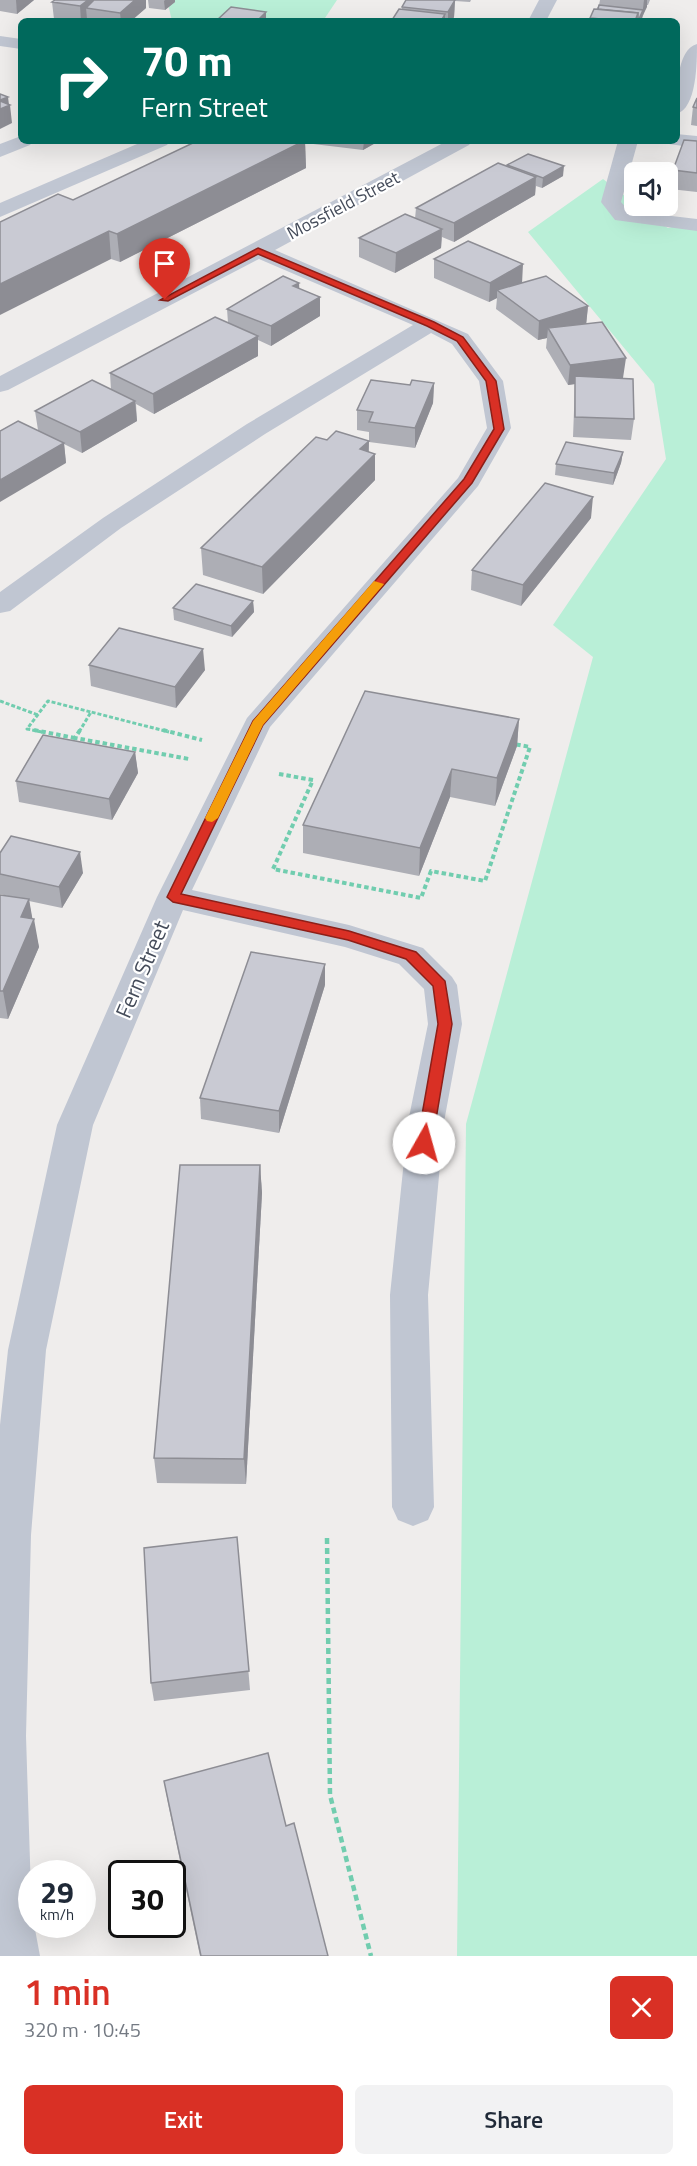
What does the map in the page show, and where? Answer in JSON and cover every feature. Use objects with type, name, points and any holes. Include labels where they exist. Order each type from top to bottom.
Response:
[{"type":"street","points":[[539,18],[548,0]]},
{"type":"street","points":[[0,41],[18,44]]},
{"type":"street","points":[[680,97],[697,49]]},
{"type":"street","points":[[680,140],[697,142]]},
{"type":"street","points":[[0,151],[18,143]]},
{"type":"street","name":"Mossfield Street","points":[[0,385],[258,251],[456,144]]},
{"type":"street","points":[[627,144],[611,202],[622,216],[697,225]]},
{"type":"street","points":[[0,211],[152,145]]},
{"type":"street","name":"Fern Street","points":[[9,1936],[3,1736],[10,1535],[27,1350],[75,1125],[173,897],[257,724],[468,481],[499,429],[491,381],[460,339],[258,251]]},
{"type":"street","points":[[0,605],[112,523],[236,441],[430,324]]},
{"type":"street","points":[[173,897],[349,936],[411,956],[440,985],[445,1024],[426,1122],[409,1295],[414,1508]]},
{"type":"path","points":[[0,701],[38,715]]},
{"type":"path","points":[[189,759],[27,729],[48,702],[201,740]]},
{"type":"path","points":[[75,738],[91,712]]},
{"type":"path","points":[[279,774],[313,780],[273,869],[421,898],[431,871],[485,881],[530,747],[508,743]]},
{"type":"path","points":[[327,1538],[330,1795],[371,1956]]},
{"type":"green space","points":[[167,0],[337,0],[325,18],[171,18]]},
{"type":"green space","points":[[603,179],[624,195],[624,216],[649,216],[668,228],[697,220],[697,1956],[457,1956],[466,1124],[593,657],[553,625],[666,459],[654,384],[528,232]]},
{"type":"building","points":[[55,0],[88,0],[80,6],[52,2]]},
{"type":"building","points":[[94,0],[135,0],[120,13],[86,8]]},
{"type":"building","points":[[406,0],[455,0],[448,12],[402,7]]},
{"type":"building","points":[[599,5],[643,10],[638,18],[638,13],[598,9]]},
{"type":"building","points":[[231,7],[266,12],[260,18],[219,18]]},
{"type":"building","points":[[399,9],[445,14],[443,18],[393,18]]},
{"type":"building","points":[[594,9],[638,13],[636,18],[590,18]]},
{"type":"building","points":[[0,94],[8,97],[0,100]]},
{"type":"building","points":[[0,101],[10,105],[0,109]]},
{"type":"building","points":[[684,140],[697,141],[697,173],[678,171],[678,162],[676,162]]},
{"type":"building","points":[[191,144],[298,144],[117,234],[109,231],[0,284],[0,222],[58,194],[73,200]]},
{"type":"building","points":[[528,154],[564,166],[543,178],[507,165]]},
{"type":"building","points":[[498,163],[536,177],[454,223],[416,208]]},
{"type":"building","points":[[405,214],[442,229],[396,253],[359,238]]},
{"type":"building","points":[[468,241],[523,264],[490,283],[434,259]]},
{"type":"building","points":[[283,276],[299,283],[293,286],[320,297],[271,326],[227,309]]},
{"type":"building","points":[[546,276],[588,306],[539,321],[497,290]]},
{"type":"building","points":[[215,317],[258,336],[153,394],[110,373]]},
{"type":"building","points":[[602,322],[626,358],[570,365],[548,328]]},
{"type":"building","points":[[575,376],[633,379],[634,419],[575,417]]},
{"type":"building","points":[[92,380],[135,401],[80,432],[35,411]]},
{"type":"building","points":[[371,380],[410,385],[412,380],[434,383],[415,428],[369,422],[373,412],[357,410]]},
{"type":"building","points":[[18,421],[64,443],[0,480],[0,431]]},
{"type":"building","points":[[336,431],[369,441],[360,449],[375,454],[262,567],[201,548],[316,437],[327,440]]},
{"type":"building","points":[[566,442],[623,452],[614,473],[556,464]]},
{"type":"building","points":[[545,483],[593,497],[523,585],[472,570]]},
{"type":"building","points":[[196,584],[253,601],[231,626],[173,608]]},
{"type":"building","points":[[119,628],[203,649],[175,687],[89,665]]},
{"type":"building","points":[[365,691],[519,719],[497,778],[452,769],[420,848],[303,825]]},
{"type":"building","points":[[43,735],[135,752],[109,799],[16,781]]},
{"type":"building","points":[[11,836],[80,852],[59,887],[0,874],[0,853]]},
{"type":"building","points":[[0,895],[29,899],[21,917],[34,919],[3,991],[0,991]]},
{"type":"building","points":[[251,952],[325,964],[279,1111],[200,1098]]},
{"type":"building","points":[[180,1165],[260,1165],[244,1459],[154,1458]]},
{"type":"building","points":[[237,1537],[249,1671],[151,1683],[144,1548]]},
{"type":"building","points":[[268,1753],[286,1826],[294,1823],[328,1956],[201,1956],[186,1885],[186,1860],[181,1860],[164,1781]]},
{"type":"slow traffic","points":[[212,818],[257,724],[378,584]]},
{"type":"route","points":[[165,300],[258,251],[460,339],[491,381],[499,429],[468,481],[257,724],[173,897],[349,936],[411,956],[440,985],[445,1024],[424,1143]]}]
